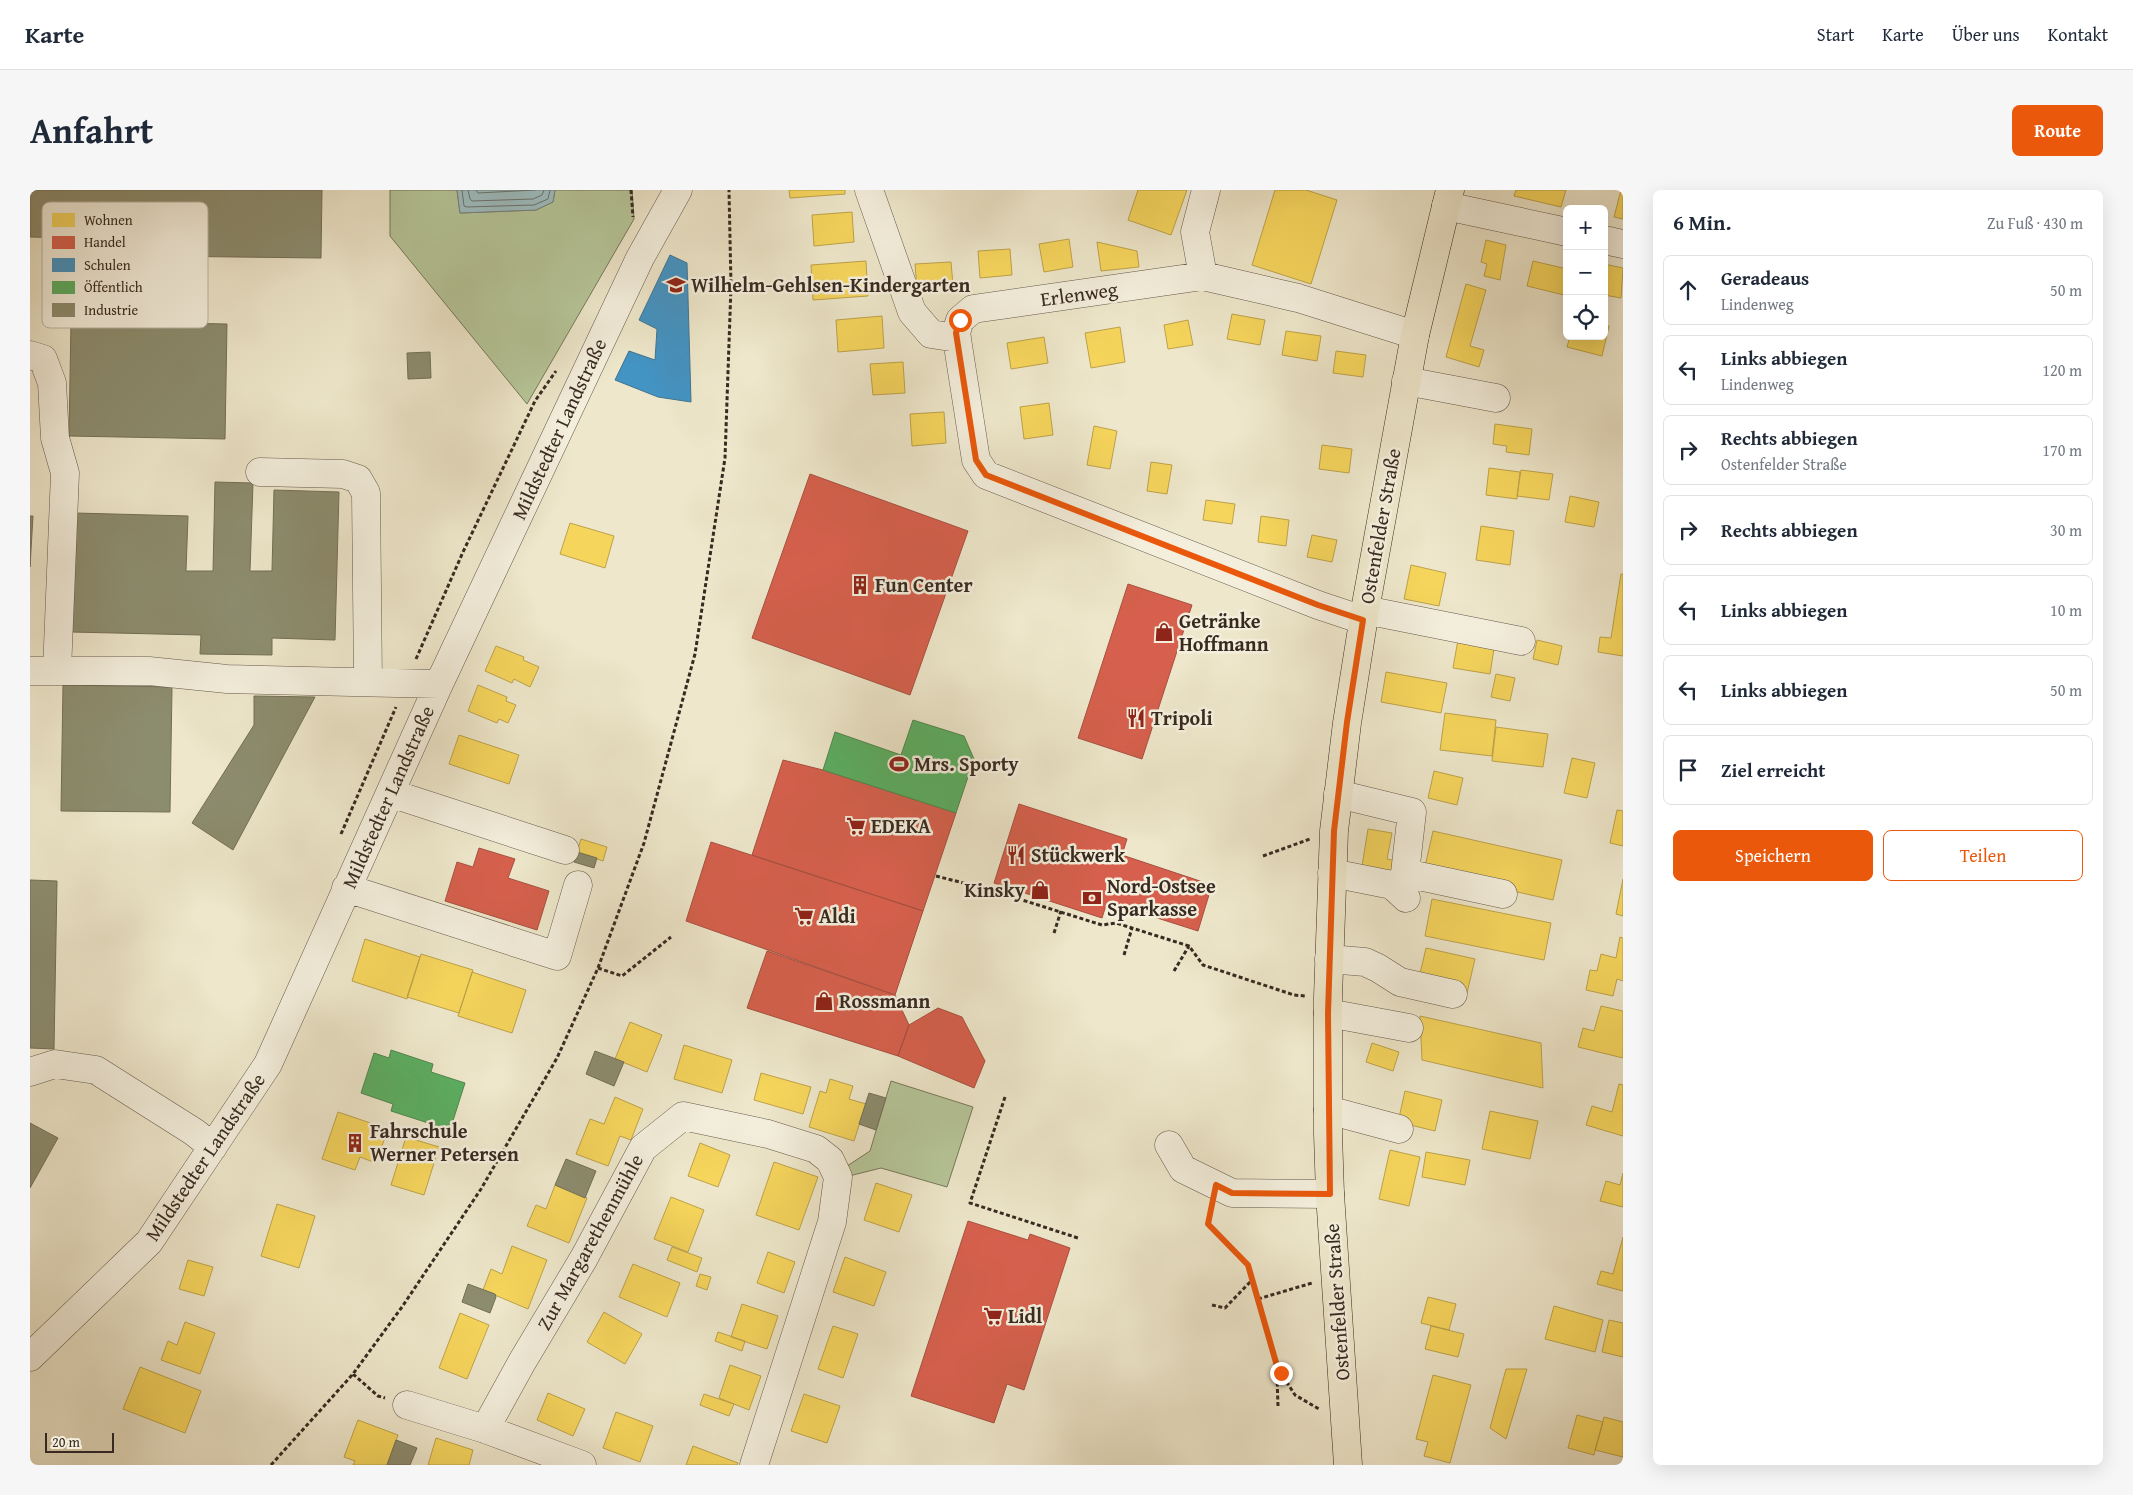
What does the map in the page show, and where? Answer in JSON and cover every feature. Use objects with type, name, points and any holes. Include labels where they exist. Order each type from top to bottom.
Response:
[{"type":"main road","name":"Ostenfelder Straße","points":[[1348,1465],[1330,1194],[1328,1110],[1328,1005],[1334,831],[1364,615],[1415,335],[1448,198]]},
{"type":"street","name":"Mildstedter Landstraße","points":[[30,1357],[149,1242],[268,1064],[438,684],[640,258],[678,190]]},
{"type":"street","points":[[869,190],[912,312],[930,334],[958,329],[976,460],[986,475],[1318,605],[1364,615],[1520,641]]},
{"type":"street","points":[[1203,276],[1195,232],[1206,190]]},
{"type":"street","points":[[1448,198],[1563,231]]},
{"type":"street","points":[[1608,241],[1623,244]]},
{"type":"street","name":"Erlenweg","points":[[958,329],[973,308],[1203,276],[1298,298],[1415,335]]},
{"type":"street","points":[[30,355],[43,359],[52,383],[55,438],[66,473],[57,671]]},
{"type":"street","points":[[1406,382],[1496,398]]},
{"type":"street","points":[[260,472],[343,474],[358,479],[366,493],[368,682]]},
{"type":"street","points":[[30,671],[149,671],[227,679],[438,684]]},
{"type":"street","points":[[390,793],[565,850]]},
{"type":"street","points":[[1338,794],[1412,812],[1405,873],[1503,894]]},
{"type":"street","points":[[1332,873],[1392,885],[1406,898]]},
{"type":"street","points":[[346,888],[558,956],[578,884]]},
{"type":"street","points":[[1329,959],[1365,962],[1400,982],[1453,994]]},
{"type":"street","points":[[1328,1005],[1409,1028]]},
{"type":"street","points":[[30,1072],[55,1064],[96,1070],[194,1132],[213,1147]]},
{"type":"street","points":[[1328,1110],[1399,1130]]},
{"type":"street","name":"Zur Margarethenmühle","points":[[485,1429],[522,1362],[584,1258],[643,1148],[682,1116],[768,1134],[816,1149],[830,1160],[838,1177],[832,1222],[754,1465]]},
{"type":"street","points":[[1169,1145],[1183,1169],[1232,1193],[1330,1194]]},
{"type":"street","points":[[407,1404],[485,1429],[582,1465]]},
{"type":"path","points":[[631,190],[634,219],[638,222]]},
{"type":"path","points":[[341,836],[463,552],[535,401],[558,368]]},
{"type":"path","points":[[1264,856],[1334,831]]},
{"type":"path","points":[[936,876],[1060,911],[1102,925],[1116,923],[1189,946],[1202,965],[1328,1005]]},
{"type":"path","points":[[1054,933],[1060,911]]},
{"type":"path","points":[[1124,955],[1132,928]]},
{"type":"path","points":[[598,968],[622,976],[671,937]]},
{"type":"path","points":[[1174,971],[1189,946]]},
{"type":"path","points":[[1005,1097],[970,1203],[1078,1238]]},
{"type":"path","points":[[1216,1185],[1208,1224],[1248,1265],[1277,1366],[1294,1395],[1320,1410]]},
{"type":"path","points":[[1212,1306],[1225,1308],[1252,1280]]},
{"type":"path","points":[[1258,1300],[1313,1283]]},
{"type":"path","points":[[1278,1406],[1277,1377],[1281,1373]]},
{"type":"path","points":[[353,1374],[378,1396],[407,1404]]},
{"type":"green space","points":[[390,190],[457,190],[460,213],[536,210],[553,202],[555,190],[632,190],[634,219],[527,404],[390,236]]},
{"type":"green space","points":[[891,1081],[973,1107],[947,1187],[881,1168],[849,1176],[844,1168],[870,1151]]},
{"type":"water","points":[[457,190],[555,190],[553,202],[536,210],[460,213]]},
{"type":"building: Wohnen","points":[[789,190],[845,190],[845,194],[790,198]]},
{"type":"building: Wohnen","points":[[1138,190],[1187,190],[1171,235],[1128,220]]},
{"type":"building: Wohnen","points":[[1275,190],[1306,190],[1337,200],[1311,284],[1252,265]]},
{"type":"building: Wohnen","points":[[1516,190],[1566,190],[1561,207],[1514,196]]},
{"type":"building: Wohnen","points":[[1621,190],[1623,190],[1623,219],[1614,217]]},
{"type":"building: Wohnen","points":[[852,212],[854,242],[814,246],[812,215]]},
{"type":"building: Wohnen","points":[[1069,239],[1073,267],[1044,272],[1039,244]]},
{"type":"building: Wohnen","points":[[1486,240],[1506,245],[1500,280],[1484,276],[1487,264],[1481,262]]},
{"type":"building: Wohnen","points":[[1097,242],[1137,251],[1139,267],[1101,271]]},
{"type":"building: Wohnen","points":[[1010,249],[1012,275],[980,278],[978,251]]},
{"type":"building: Wohnen","points":[[866,261],[868,296],[813,300],[811,265]]},
{"type":"building: Wohnen","points":[[1533,261],[1563,268],[1563,295],[1527,286]]},
{"type":"building: Wohnen","points":[[951,262],[953,285],[917,288],[915,264]]},
{"type":"building: Wohnen","points":[[1608,265],[1623,268],[1621,298],[1608,296]]},
{"type":"building: Wohnen","points":[[1466,284],[1486,290],[1470,346],[1484,350],[1479,367],[1446,357]]},
{"type":"building: Wohnen","points":[[1232,314],[1265,320],[1260,345],[1227,339]]},
{"type":"building: Wohnen","points":[[882,316],[884,348],[838,352],[836,320]]},
{"type":"building: Wohnen","points":[[1188,320],[1193,345],[1168,349],[1164,325]]},
{"type":"building: Wohnen","points":[[1120,327],[1125,362],[1091,368],[1085,333]]},
{"type":"building: Wohnen","points":[[1286,331],[1321,336],[1317,361],[1282,355]]},
{"type":"building: Wohnen","points":[[1044,337],[1048,363],[1011,369],[1007,343]]},
{"type":"building: Wohnen","points":[[1569,340],[1606,340],[1602,356],[1567,347]]},
{"type":"building: Wohnen","points":[[1336,351],[1366,355],[1363,377],[1333,373]]},
{"type":"building: Wohnen","points":[[903,362],[905,393],[873,395],[870,364]]},
{"type":"building: Wohnen","points":[[1049,403],[1053,435],[1024,439],[1020,407]]},
{"type":"building: Wohnen","points":[[944,412],[946,443],[912,446],[910,414]]},
{"type":"building: Wohnen","points":[[1495,424],[1532,429],[1529,455],[1506,452],[1507,446],[1493,444]]},
{"type":"building: Wohnen","points":[[1094,426],[1117,431],[1110,469],[1087,465]]},
{"type":"building: Wohnen","points":[[1322,445],[1352,449],[1349,473],[1319,469]]},
{"type":"building: Wohnen","points":[[1151,462],[1172,465],[1167,494],[1147,491]]},
{"type":"building: Wohnen","points":[[1489,468],[1520,472],[1517,499],[1486,495]]},
{"type":"building: Wohnen","points":[[1521,470],[1553,474],[1549,500],[1517,496]]},
{"type":"building: Wohnen","points":[[1570,496],[1599,502],[1594,527],[1565,522]]},
{"type":"building: Wohnen","points":[[1206,500],[1235,504],[1232,524],[1203,520]]},
{"type":"building: Wohnen","points":[[1261,516],[1289,520],[1286,546],[1258,542]]},
{"type":"building: Wohnen","points":[[570,523],[614,536],[605,568],[560,554]]},
{"type":"building: Wohnen","points":[[1481,526],[1514,531],[1510,565],[1476,560]]},
{"type":"building: Wohnen","points":[[1312,535],[1337,540],[1332,562],[1307,557]]},
{"type":"building: Wohnen","points":[[1411,565],[1446,573],[1439,606],[1404,599]]},
{"type":"building: Wohnen","points":[[1621,574],[1623,574],[1623,656],[1598,652],[1600,637],[1611,638]]},
{"type":"building: Wohnen","points":[[1459,634],[1495,642],[1490,674],[1453,668]]},
{"type":"building: Wohnen","points":[[1537,640],[1562,646],[1558,665],[1533,659]]},
{"type":"building: Wohnen","points":[[496,646],[524,657],[523,660],[539,667],[530,687],[514,679],[512,683],[485,671]]},
{"type":"building: Wohnen","points":[[1386,672],[1447,683],[1441,713],[1381,702]]},
{"type":"building: Wohnen","points":[[1496,674],[1515,678],[1510,701],[1491,697]]},
{"type":"building: Wohnen","points":[[478,685],[507,697],[506,701],[516,705],[508,723],[499,719],[497,723],[468,711]]},
{"type":"building: Wohnen","points":[[1445,713],[1496,720],[1492,756],[1440,750]]},
{"type":"building: Wohnen","points":[[1496,727],[1548,734],[1543,767],[1492,761]]},
{"type":"building: Wohnen","points":[[459,735],[519,755],[509,784],[449,764]]},
{"type":"building: Wohnen","points":[[1572,758],[1595,763],[1587,798],[1564,793]]},
{"type":"building: Wohnen","points":[[1434,771],[1463,778],[1457,805],[1428,798]]},
{"type":"building: Wohnen","points":[[1617,810],[1623,811],[1623,846],[1610,843]]},
{"type":"building: Wohnen","points":[[1368,829],[1392,833],[1387,859],[1398,861],[1396,878],[1361,872]]},
{"type":"building: Wohnen","points":[[1433,831],[1562,860],[1553,900],[1424,871]]},
{"type":"building: Wohnen","points":[[581,839],[607,847],[603,861],[577,852]]},
{"type":"building: Wohnen","points":[[1623,879],[1623,916],[1616,914]]},
{"type":"building: Wohnen","points":[[1432,899],[1551,923],[1544,960],[1425,936]]},
{"type":"building: Wohnen","points":[[1620,937],[1623,938],[1623,981],[1617,979],[1613,996],[1586,990],[1590,970],[1597,971],[1601,954],[1616,958]]},
{"type":"building: Wohnen","points":[[365,939],[420,957],[407,999],[352,981]]},
{"type":"building: Wohnen","points":[[1426,948],[1475,959],[1467,993],[1418,982]]},
{"type":"building: Wohnen","points":[[421,954],[473,970],[459,1013],[407,997]]},
{"type":"building: Wohnen","points":[[472,972],[526,990],[512,1033],[458,1016]]},
{"type":"building: Wohnen","points":[[1601,1006],[1623,1011],[1623,1058],[1578,1047],[1583,1028],[1594,1031]]},
{"type":"building: Wohnen","points":[[1420,1016],[1541,1043],[1543,1088],[1422,1060]]},
{"type":"building: Wohnen","points":[[630,1022],[662,1035],[647,1072],[615,1059]]},
{"type":"building: Wohnen","points":[[1372,1043],[1399,1052],[1393,1071],[1366,1062]]},
{"type":"building: Wohnen","points":[[684,1045],[732,1060],[722,1093],[674,1079]]},
{"type":"building: Wohnen","points":[[761,1073],[811,1087],[803,1114],[754,1100]]},
{"type":"building: Wohnen","points":[[830,1079],[853,1086],[849,1099],[866,1104],[854,1141],[809,1127],[820,1091],[826,1093]]},
{"type":"building: Wohnen","points":[[1619,1084],[1623,1085],[1623,1136],[1586,1125],[1592,1106],[1612,1112]]},
{"type":"building: Wohnen","points":[[1405,1091],[1442,1100],[1435,1131],[1398,1122]]},
{"type":"building: Wohnen","points":[[615,1097],[643,1109],[631,1140],[620,1136],[608,1166],[576,1154],[590,1119],[604,1124]]},
{"type":"building: Wohnen","points":[[1490,1111],[1538,1121],[1530,1159],[1482,1149]]},
{"type":"building: Wohnen","name":"Fahrschule Werner Petersen","points":[[338,1112],[388,1129],[376,1163],[360,1157],[355,1170],[322,1159]]},
{"type":"building: Wohnen","points":[[406,1137],[439,1147],[424,1195],[391,1185]]},
{"type":"building: Wohnen","points":[[700,1143],[730,1155],[718,1187],[688,1176]]},
{"type":"building: Wohnen","points":[[1390,1150],[1420,1157],[1409,1206],[1379,1199]]},
{"type":"building: Wohnen","points":[[1426,1152],[1470,1160],[1465,1185],[1422,1177]]},
{"type":"building: Wohnen","points":[[774,1162],[818,1177],[799,1230],[756,1215]]},
{"type":"building: Wohnen","points":[[1623,1173],[1623,1207],[1600,1201],[1606,1181],[1620,1185]]},
{"type":"building: Wohnen","points":[[876,1183],[912,1195],[899,1232],[864,1220]]},
{"type":"building: Wohnen","points":[[555,1185],[587,1198],[569,1243],[527,1226],[536,1205],[546,1209]]},
{"type":"building: Wohnen","points":[[671,1197],[704,1210],[688,1252],[654,1239]]},
{"type":"building: Wohnen","points":[[277,1204],[315,1216],[299,1268],[261,1256]]},
{"type":"building: Wohnen","points":[[1623,1237],[1623,1291],[1597,1284],[1601,1271],[1613,1274]]},
{"type":"building: Wohnen","points":[[512,1246],[547,1260],[528,1309],[483,1290],[491,1269],[502,1274]]},
{"type":"building: Wohnen","points":[[672,1247],[702,1258],[697,1272],[667,1260]]},
{"type":"building: Wohnen","points":[[768,1252],[795,1262],[784,1293],[757,1283]]},
{"type":"building: Wohnen","points":[[845,1257],[886,1272],[874,1306],[833,1292]]},
{"type":"building: Wohnen","points":[[188,1260],[213,1267],[204,1296],[179,1289]]},
{"type":"building: Wohnen","points":[[633,1264],[680,1283],[667,1317],[619,1297]]},
{"type":"building: Wohnen","points":[[700,1274],[711,1277],[707,1290],[696,1286]]},
{"type":"building: Wohnen","points":[[1428,1297],[1456,1304],[1449,1330],[1421,1323]]},
{"type":"building: Wohnen","points":[[742,1304],[778,1316],[767,1349],[731,1337]]},
{"type":"building: Wohnen","points":[[1554,1306],[1603,1320],[1595,1352],[1545,1339]]},
{"type":"building: Wohnen","points":[[604,1312],[642,1334],[625,1364],[587,1342]]},
{"type":"building: Wohnen","points":[[460,1313],[489,1325],[467,1379],[439,1368]]},
{"type":"building: Wohnen","points":[[1609,1320],[1623,1323],[1623,1357],[1602,1352]]},
{"type":"building: Wohnen","points":[[185,1322],[215,1333],[200,1374],[161,1360],[168,1341],[177,1345]]},
{"type":"building: Wohnen","points":[[833,1326],[858,1334],[843,1378],[818,1369]]},
{"type":"building: Wohnen","points":[[1431,1326],[1464,1334],[1458,1357],[1425,1349]]},
{"type":"building: Wohnen","points":[[718,1332],[745,1341],[742,1351],[715,1341]]},
{"type":"building: Wohnen","points":[[730,1365],[761,1376],[749,1410],[719,1398]]},
{"type":"building: Wohnen","points":[[140,1367],[201,1391],[185,1433],[123,1409]]},
{"type":"building: Wohnen","points":[[1506,1369],[1527,1369],[1506,1439],[1490,1428]]},
{"type":"building: Wohnen","points":[[1433,1375],[1471,1385],[1450,1463],[1424,1456],[1428,1442],[1416,1439]]},
{"type":"building: Wohnen","points":[[548,1393],[585,1409],[573,1436],[537,1420]]},
{"type":"building: Wohnen","points":[[704,1394],[734,1404],[729,1416],[700,1405]]},
{"type":"building: Wohnen","points":[[804,1394],[840,1406],[827,1443],[791,1431]]},
{"type":"building: Wohnen","points":[[616,1412],[653,1426],[640,1462],[603,1448]]},
{"type":"building: Wohnen","points":[[1577,1415],[1603,1422],[1594,1455],[1568,1448]]},
{"type":"building: Wohnen","points":[[1604,1417],[1623,1422],[1623,1457],[1595,1450]]},
{"type":"building: Wohnen","points":[[358,1420],[398,1435],[387,1465],[353,1465],[355,1461],[344,1457]]},
{"type":"building: Wohnen","points":[[436,1438],[473,1450],[469,1465],[428,1465]]},
{"type":"building: Wohnen","points":[[693,1446],[738,1463],[737,1465],[686,1465]]},
{"type":"building: Handel","name":"Fun Center","points":[[810,474],[968,531],[910,695],[752,638]]},
{"type":"building: Handel","points":[[1128,584],[1192,605],[1142,759],[1078,738]]},
{"type":"building: Handel","name":"EDEKA","points":[[783,760],[823,770],[956,813],[923,911],[752,855]]},
{"type":"building: Handel","points":[[1019,804],[1127,839],[1122,855],[1212,885],[1198,931],[1107,902],[1102,918],[994,883]]},
{"type":"building: Handel","name":"Aldi","points":[[711,842],[923,911],[895,995],[686,921]]},
{"type":"building: Handel","points":[[479,848],[515,859],[508,878],[549,891],[537,930],[445,901],[457,862],[473,867]]},
{"type":"building: Handel","name":"Rossmann","points":[[767,951],[895,995],[909,1025],[898,1056],[747,1008]]},
{"type":"building: Handel","points":[[938,1008],[962,1017],[985,1061],[974,1088],[898,1056],[909,1025]]},
{"type":"building: Handel","name":"Lidl","points":[[968,1221],[1028,1240],[1030,1234],[1070,1248],[1024,1390],[1007,1384],[994,1423],[911,1396]]},
{"type":"building: Schulen","points":[[670,255],[687,263],[691,402],[658,397],[615,380],[629,351],[655,360],[657,329],[639,320]]},
{"type":"building: Öffentlich","name":"Mrs. Sporty","points":[[913,720],[964,736],[974,759],[956,813],[823,770],[835,732],[901,755]]},
{"type":"building: Öffentlich","points":[[391,1050],[433,1064],[431,1072],[465,1083],[450,1130],[391,1111],[393,1104],[361,1093],[374,1053],[389,1058]]},
{"type":"building: Industrie","points":[[30,190],[322,190],[321,258],[208,257],[208,202],[42,202],[42,237],[30,237]]},
{"type":"building: Industrie","points":[[208,324],[227,324],[225,439],[69,436],[71,328],[208,328]]},
{"type":"building: Industrie","points":[[430,352],[431,378],[408,379],[407,353]]},
{"type":"building: Industrie","points":[[215,482],[253,483],[250,571],[272,571],[274,490],[339,492],[335,640],[272,638],[272,655],[200,654],[201,635],[71,632],[75,513],[188,516],[186,571],[213,571]]},
{"type":"building: Industrie","points":[[30,516],[33,516],[30,567]]},
{"type":"building: Industrie","points":[[63,685],[172,687],[170,812],[61,811]]},
{"type":"building: Industrie","points":[[254,696],[315,697],[233,850],[192,823],[254,725]]},
{"type":"building: Industrie","points":[[577,852],[597,858],[594,868],[574,862]]},
{"type":"building: Industrie","points":[[30,880],[57,881],[54,1049],[30,1048]]},
{"type":"building: Industrie","points":[[595,1051],[624,1062],[614,1086],[586,1074]]},
{"type":"building: Industrie","points":[[869,1093],[886,1098],[876,1130],[859,1124]]},
{"type":"building: Industrie","points":[[30,1123],[58,1138],[30,1188]]},
{"type":"building: Industrie","points":[[566,1159],[596,1171],[585,1198],[555,1185]]},
{"type":"building: Industrie","points":[[468,1284],[495,1294],[496,1297],[490,1313],[462,1302]]},
{"type":"building: Industrie","points":[[396,1440],[417,1448],[410,1465],[387,1465]]},
{"type":"place","name":"Wilhelm-Gehlsen-Kindergarten","points":[[676,285]]},
{"type":"place","name":"Fun Center","points":[[860,585]]},
{"type":"place","name":"Getränke Hoffmann","points":[[1164,632]]},
{"type":"place","name":"Tripoli","points":[[1136,718]]},
{"type":"place","name":"Mrs. Sporty","points":[[899,764]]},
{"type":"place","name":"EDEKA","points":[[856,826]]},
{"type":"place","name":"Stückwerk","points":[[1016,855]]},
{"type":"place","name":"Kinsky","points":[[1040,890]]},
{"type":"place","name":"Nord-Ostsee Sparkasse","points":[[1092,898]]},
{"type":"place","name":"Aldi","points":[[804,916]]},
{"type":"place","name":"Rossmann","points":[[824,1001]]},
{"type":"place","name":"Fahrschule Werner Petersen","points":[[355,1143]]},
{"type":"place","name":"Lidl","points":[[993,1316]]},
{"type":"route","points":[[960,320],[956,333],[976,460],[986,475],[1318,605],[1363,620],[1347,722],[1334,831],[1328,1013],[1330,1194],[1232,1193],[1216,1185],[1208,1224],[1248,1265],[1277,1366],[1281,1373]]}]
